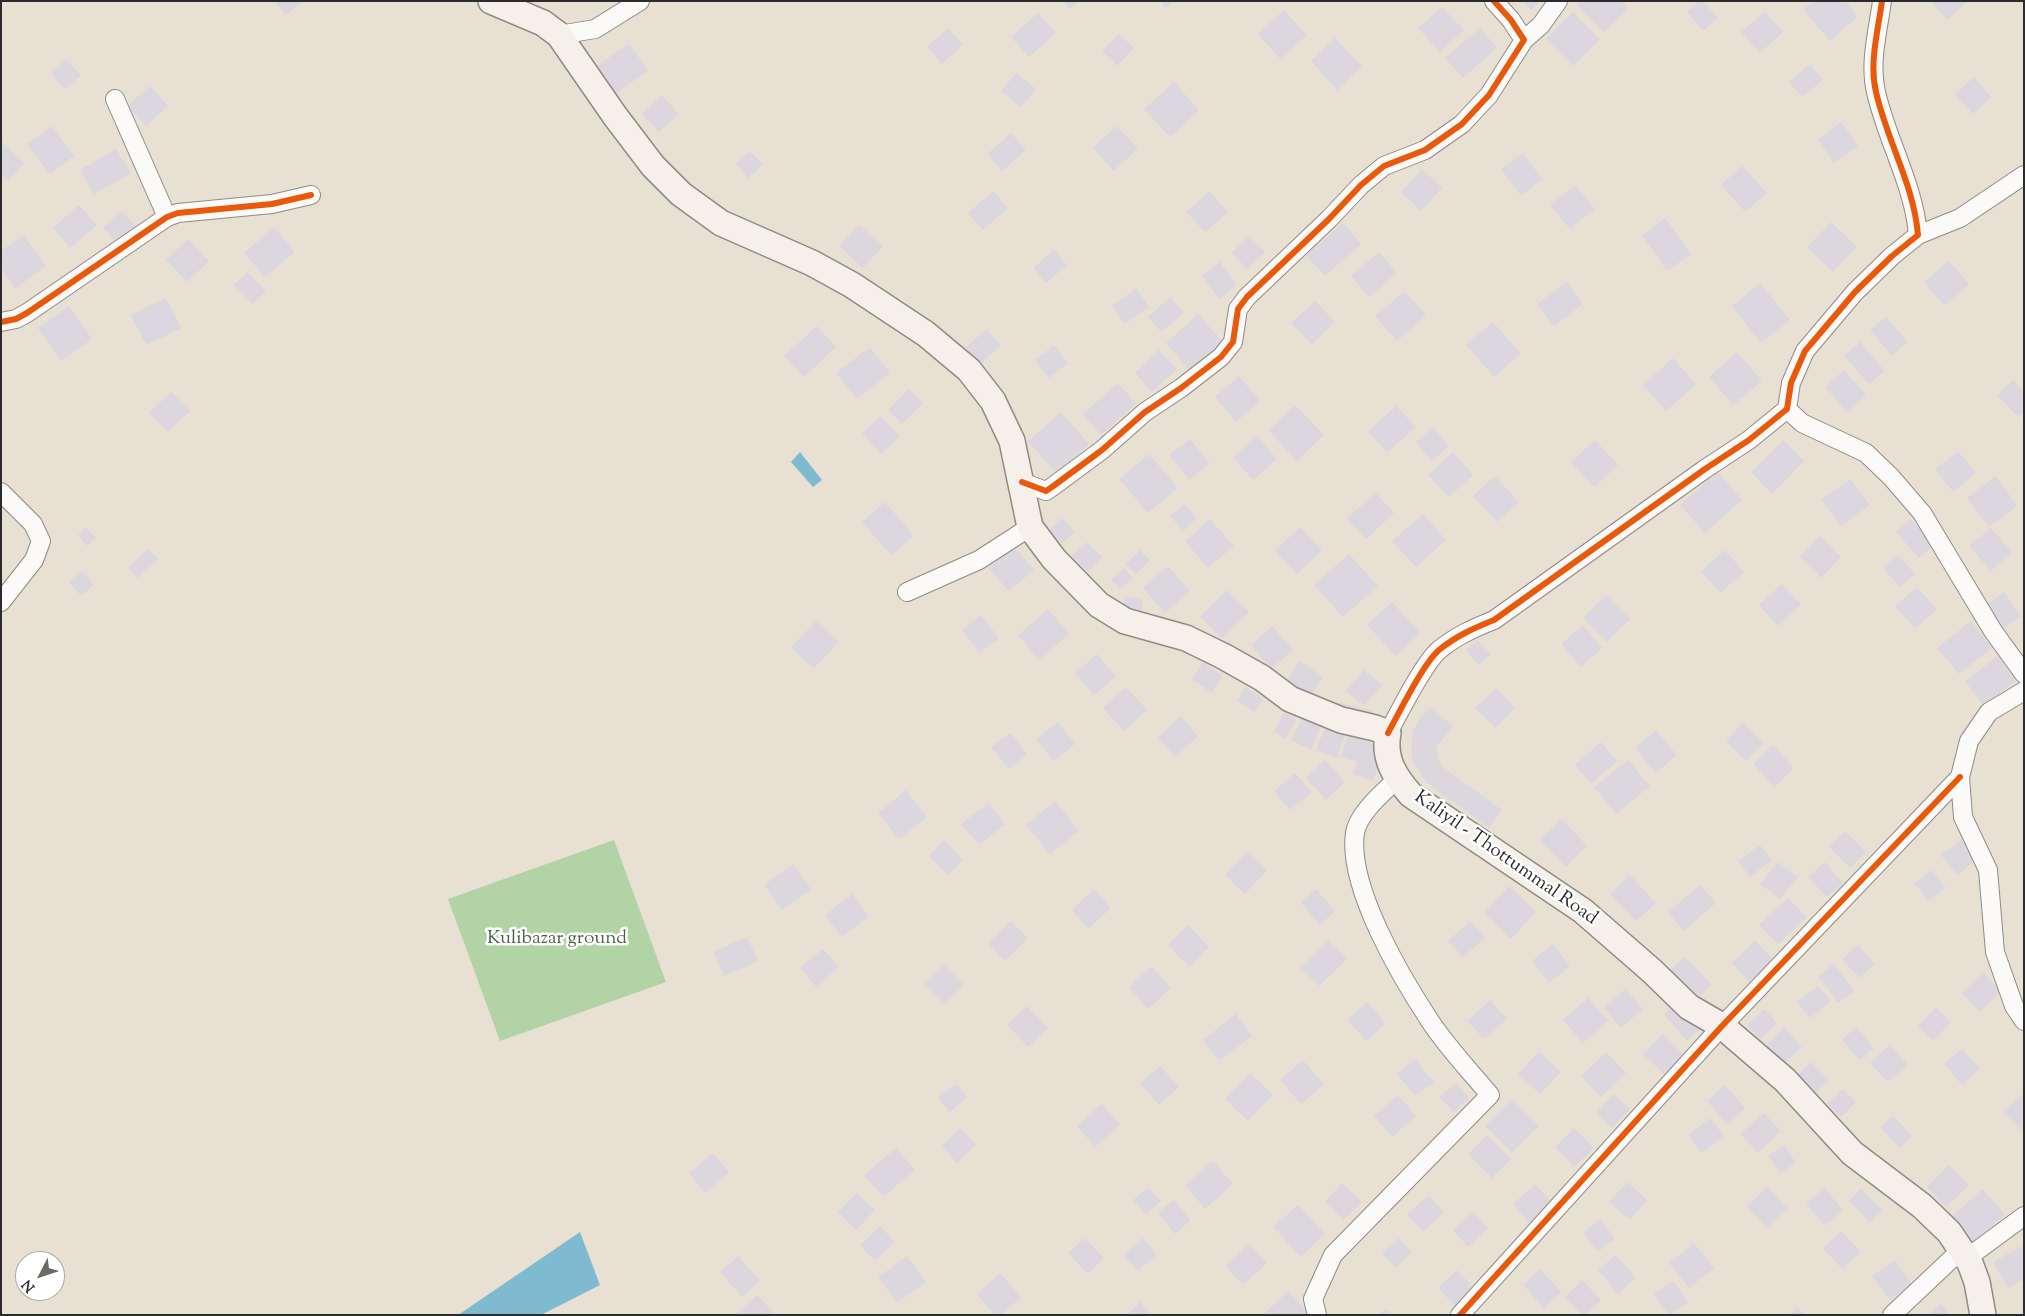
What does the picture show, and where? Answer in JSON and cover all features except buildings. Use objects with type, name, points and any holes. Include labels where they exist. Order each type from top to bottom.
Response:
[{"type":"main road","points":[[491,1],[543,23],[559,35],[615,116],[653,166],[681,194],[721,223],[812,263],[852,285],[926,334],[969,370],[993,401],[1012,441],[1030,527],[1054,559],[1099,605],[1125,621],[1186,638],[1254,674],[1290,699],[1341,720],[1375,728],[1388,734]]},
{"type":"main road","name":"Kaliyil - Thottummal Road","points":[[1388,734],[1387,751],[1390,766],[1396,779],[1411,795],[1583,911],[1689,1007],[1722,1026],[1785,1080],[1852,1153],[1922,1206],[1949,1232],[1964,1253],[1977,1282],[1984,1315]]},
{"type":"street","points":[[559,35],[595,29],[640,1]]},
{"type":"street","points":[[1494,1],[1511,20],[1524,40]]},
{"type":"street","points":[[1022,482],[1046,491],[1102,450],[1145,412],[1181,388],[1221,356],[1233,342],[1238,309],[1247,297],[1330,219],[1361,185],[1384,166],[1425,150],[1462,124],[1489,95],[1524,40],[1541,25],[1558,1]]},
{"type":"street","points":[[1882,1],[1873,63],[1875,91],[1895,157],[1911,193],[1918,235]]},
{"type":"street","points":[[115,99],[167,217]]},
{"type":"street","points":[[1388,734],[1412,690],[1438,651],[1467,631],[1494,620],[1705,469],[1749,440],[1787,409],[1791,383],[1805,351],[1855,292],[1892,256],[1918,235],[1960,218],[2024,175]]},
{"type":"street","points":[[1,322],[16,319],[27,313],[167,217],[178,213],[272,204],[310,195]]},
{"type":"street","points":[[1787,409],[1802,424],[1866,453],[1891,477],[1922,513],[1993,630],[2024,674]]},
{"type":"street","points":[[1,492],[33,524],[41,541],[34,560],[1,602]]},
{"type":"street","points":[[907,592],[979,560],[1030,527]]},
{"type":"street","points":[[2024,691],[1989,712],[1969,741],[1960,777],[1963,817],[1988,870],[1995,952],[2014,1006],[2024,1021]]},
{"type":"street","points":[[1460,1315],[1722,1026],[1960,777]]},
{"type":"street","points":[[1317,1315],[1313,1299],[1333,1255],[1490,1096],[1431,1022],[1389,950],[1370,909],[1357,871],[1355,832],[1367,809],[1396,779]]},
{"type":"street","points":[[1892,1315],[1964,1253],[2024,1216]]},
{"type":"green space","name":"Kulibazar ground","points":[[614,840],[666,982],[500,1041],[448,899]]},
{"type":"water","points":[[800,452],[822,480],[813,487],[791,462]]},
{"type":"water","points":[[580,1232],[600,1285],[541,1315],[458,1315]]},
{"type":"cycle path","points":[[1022,482],[1046,491],[1102,450],[1145,412],[1181,388],[1221,357],[1233,342],[1238,309],[1247,297],[1329,219],[1361,185],[1384,166],[1425,150],[1462,124],[1489,95],[1524,40],[1511,20],[1494,1]]},
{"type":"cycle path","points":[[1388,733],[1419,677],[1439,650],[1465,633],[1494,620],[1705,469],[1749,440],[1787,409],[1791,383],[1805,351],[1855,292],[1892,256],[1918,235],[1911,198],[1881,110],[1874,81],[1875,47],[1882,1]]},
{"type":"cycle path","points":[[1,322],[16,319],[27,313],[167,217],[178,213],[272,204],[311,195]]},
{"type":"cycle path","points":[[1460,1315],[1722,1026],[1960,777]]}]
